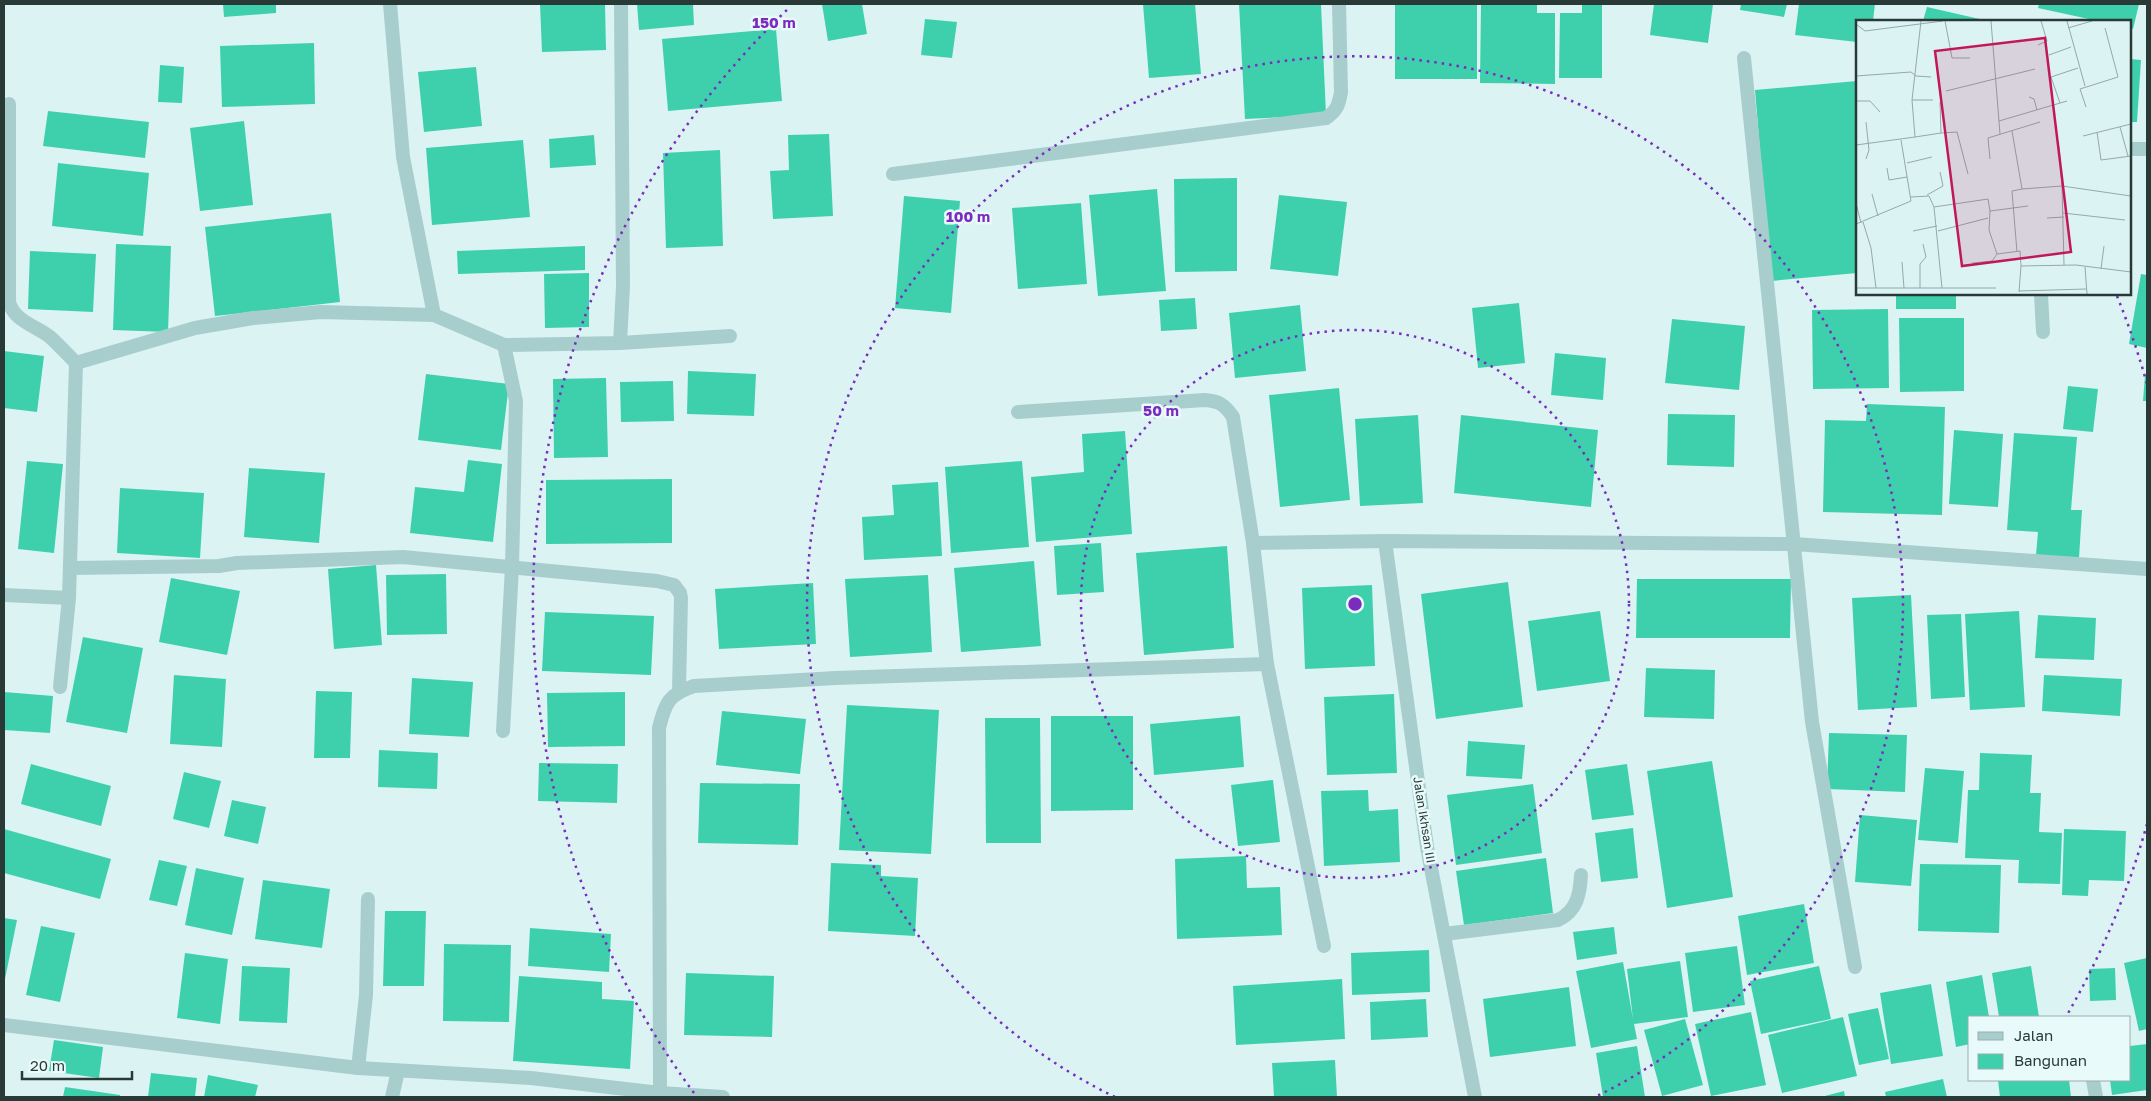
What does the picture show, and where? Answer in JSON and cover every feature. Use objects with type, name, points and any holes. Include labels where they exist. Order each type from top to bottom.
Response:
[{"type":"street","points":[[390,4],[403,157],[434,315]]},
{"type":"street","points":[[620,343],[623,286],[621,4]]},
{"type":"street","points":[[893,174],[1326,118],[1334,113],[1338,106],[1341,92],[1339,4]]},
{"type":"street","points":[[1744,58],[1812,722],[1855,968]]},
{"type":"street","points":[[10,104],[9,302],[11,310],[50,337],[76,362],[69,598],[60,687]]},
{"type":"street","points":[[2131,149],[2147,148]]},
{"type":"street","points":[[2041,295],[2043,332]]},
{"type":"street","points":[[76,362],[195,328],[253,318],[321,312],[434,315],[504,345],[620,343],[730,336]]},
{"type":"street","points":[[503,731],[512,567],[516,401],[504,345]]},
{"type":"street","points":[[1018,412],[1204,400],[1216,401],[1226,406],[1234,417],[1253,543],[1267,664],[1324,946]]},
{"type":"street","points":[[1253,543],[1385,541],[1794,544],[2147,568]]},
{"type":"street","name":"Jalan Ikhsan III","points":[[1385,541],[1427,846],[1475,1097]]},
{"type":"street","points":[[70,568],[219,566],[238,563],[402,557],[674,585],[681,598],[679,690]]},
{"type":"street","points":[[4,595],[69,598]]},
{"type":"street","points":[[660,1095],[659,728],[663,709],[679,690],[694,686],[835,678],[1267,664]]},
{"type":"street","points":[[1444,934],[1558,920],[1565,917],[1576,904],[1580,894],[1581,874]]},
{"type":"street","points":[[358,1068],[366,994],[368,899]]},
{"type":"street","points":[[4,1025],[358,1068],[531,1078],[660,1095],[723,1097]]},
{"type":"street","points":[[392,1097],[398,1071]]},
{"type":"street","points":[[2093,1081],[2096,1097]]},
{"type":"building","points":[[223,4],[276,4],[276,13],[224,17]]},
{"type":"building","points":[[540,4],[605,4],[606,50],[542,52]]},
{"type":"building","points":[[637,4],[693,4],[694,25],[639,30]]},
{"type":"building","points":[[822,4],[862,4],[867,34],[828,41]]},
{"type":"building","points":[[1143,4],[1195,4],[1201,74],[1149,78]]},
{"type":"building","points":[[1239,4],[1321,4],[1326,115],[1245,119]]},
{"type":"building","points":[[1395,4],[1477,4],[1477,79],[1395,79]]},
{"type":"building","points":[[1481,4],[1537,4],[1537,13],[1555,13],[1555,84],[1480,83]]},
{"type":"building","points":[[1582,4],[1602,4],[1602,78],[1559,78],[1560,13],[1582,13]]},
{"type":"building","points":[[1654,4],[1713,4],[1708,43],[1650,35]]},
{"type":"building","points":[[1741,4],[1787,4],[1784,17],[1740,10]]},
{"type":"building","points":[[1799,4],[1875,4],[1873,20],[1856,20],[1856,42],[1795,35]]},
{"type":"building","points":[[2039,4],[2139,4],[2133,29],[2131,28],[2131,20],[2093,20],[2038,8]]},
{"type":"building","points":[[1927,7],[1984,20],[1923,20]]},
{"type":"building","points":[[925,19],[957,22],[952,58],[921,55]]},
{"type":"building","points":[[776,29],[782,101],[668,111],[662,39]]},
{"type":"building","points":[[314,43],[315,104],[222,107],[220,46]]},
{"type":"building","points":[[2131,59],[2141,60],[2137,122],[2131,122]]},
{"type":"building","points":[[160,65],[184,67],[182,103],[158,102]]},
{"type":"building","points":[[476,67],[482,126],[424,132],[418,72]]},
{"type":"building","points":[[1856,81],[1856,273],[1771,281],[1755,90]]},
{"type":"building","points":[[48,111],[149,122],[145,158],[43,146]]},
{"type":"building","points":[[244,121],[253,205],[200,211],[190,128]]},
{"type":"building","points":[[829,134],[833,216],[773,219],[770,171],[789,170],[788,135]]},
{"type":"building","points":[[594,135],[596,165],[550,168],[549,139]]},
{"type":"building","points":[[523,140],[530,217],[432,225],[426,148]]},
{"type":"building","points":[[720,150],[723,246],[666,248],[663,153]]},
{"type":"building","points":[[58,163],[149,173],[143,236],[52,226]]},
{"type":"building","points":[[1237,178],[1237,271],[1175,272],[1174,179]]},
{"type":"building","points":[[1157,189],[1166,291],[1098,296],[1089,195]]},
{"type":"building","points":[[1279,195],[1347,202],[1338,276],[1270,269]]},
{"type":"building","points":[[904,196],[960,201],[951,313],[895,308]]},
{"type":"building","points":[[1081,203],[1087,284],[1018,289],[1012,208]]},
{"type":"building","points":[[331,213],[340,302],[215,316],[205,227]]},
{"type":"building","points":[[116,244],[171,246],[168,332],[113,330]]},
{"type":"building","points":[[585,246],[585,270],[458,274],[457,251]]},
{"type":"building","points":[[30,251],[96,254],[93,312],[28,309]]},
{"type":"building","points":[[589,273],[589,327],[545,328],[544,274]]},
{"type":"building","points":[[2141,274],[2147,275],[2147,348],[2129,344]]},
{"type":"building","points":[[1896,295],[1956,295],[1956,309],[1896,309]]},
{"type":"building","points":[[1195,298],[1197,329],[1161,331],[1159,300]]},
{"type":"building","points":[[1519,303],[1525,363],[1478,368],[1472,308]]},
{"type":"building","points":[[1300,305],[1306,371],[1235,378],[1229,313]]},
{"type":"building","points":[[1888,309],[1889,388],[1813,389],[1812,310]]},
{"type":"building","points":[[1899,318],[1964,318],[1964,391],[1900,392]]},
{"type":"building","points":[[1672,319],[1745,326],[1739,390],[1665,383]]},
{"type":"building","points":[[4,351],[44,356],[37,412],[4,408]]},
{"type":"building","points":[[1555,353],[1606,358],[1603,400],[1551,395]]},
{"type":"building","points":[[688,371],[756,374],[754,416],[687,414]]},
{"type":"building","points":[[426,374],[509,384],[501,450],[418,440]]},
{"type":"building","points":[[2145,375],[2147,375],[2147,401],[2143,401]]},
{"type":"building","points":[[606,378],[608,457],[554,458],[553,379]]},
{"type":"building","points":[[673,381],[674,421],[621,422],[620,382]]},
{"type":"building","points":[[2068,386],[2098,389],[2093,432],[2063,429]]},
{"type":"building","points":[[1339,388],[1350,500],[1280,507],[1269,395]]},
{"type":"building","points":[[1867,404],[1945,407],[1942,515],[1823,512],[1825,420],[1866,421]]},
{"type":"building","points":[[1668,414],[1735,415],[1734,467],[1667,465]]},
{"type":"building","points":[[1418,415],[1423,503],[1360,506],[1355,419]]},
{"type":"building","points":[[1461,415],[1598,430],[1591,507],[1454,493]]},
{"type":"building","points":[[1954,430],[2003,434],[1998,507],[1949,504]]},
{"type":"building","points":[[1125,431],[1132,534],[1036,542],[1031,477],[1084,472],[1082,434]]},
{"type":"building","points":[[2014,433],[2077,437],[2071,510],[2082,510],[2079,558],[2036,555],[2038,532],[2007,530]]},
{"type":"building","points":[[468,460],[502,464],[493,542],[410,533],[415,487],[464,492]]},
{"type":"building","points":[[27,461],[63,464],[54,553],[18,549]]},
{"type":"building","points":[[1022,461],[1029,547],[951,553],[945,467]]},
{"type":"building","points":[[249,468],[325,473],[319,543],[244,537]]},
{"type":"building","points":[[672,479],[672,543],[546,544],[546,480]]},
{"type":"building","points":[[938,482],[942,556],[864,560],[862,517],[894,515],[892,485]]},
{"type":"building","points":[[120,488],[204,493],[200,558],[117,553]]},
{"type":"building","points":[[1101,543],[1104,592],[1057,595],[1054,546]]},
{"type":"building","points":[[1227,546],[1234,648],[1144,655],[1136,553]]},
{"type":"building","points":[[1034,561],[1041,646],[961,652],[954,568]]},
{"type":"building","points":[[376,565],[382,645],[334,649],[328,569]]},
{"type":"building","points":[[446,574],[447,634],[387,635],[386,575]]},
{"type":"building","points":[[928,575],[932,652],[850,657],[845,579]]},
{"type":"building","points":[[171,578],[240,591],[227,655],[159,642]]},
{"type":"building","points":[[1637,579],[1791,579],[1790,638],[1636,638]]},
{"type":"building","points":[[1508,582],[1523,707],[1436,719],[1421,594]]},
{"type":"building","points":[[813,583],[816,644],[719,649],[715,589]]},
{"type":"building","points":[[1372,585],[1375,666],[1305,669],[1302,588]]},
{"type":"building","points":[[1911,595],[1917,707],[1858,710],[1852,598]]},
{"type":"building","points":[[1600,611],[1610,681],[1537,691],[1528,621]]},
{"type":"building","points":[[2019,611],[2025,707],[1970,710],[1965,614]]},
{"type":"building","points":[[545,612],[654,616],[651,675],[542,671]]},
{"type":"building","points":[[1961,614],[1965,697],[1931,699],[1927,615]]},
{"type":"building","points":[[2038,615],[2096,618],[2094,660],[2035,658]]},
{"type":"building","points":[[83,637],[143,648],[127,733],[66,722]]},
{"type":"building","points":[[1646,668],[1715,670],[1714,719],[1644,717]]},
{"type":"building","points":[[174,675],[226,679],[222,747],[170,744]]},
{"type":"building","points":[[2044,675],[2122,679],[2120,716],[2042,711]]},
{"type":"building","points":[[412,678],[473,682],[469,737],[409,734]]},
{"type":"building","points":[[316,691],[352,692],[350,758],[314,758]]},
{"type":"building","points":[[4,692],[53,696],[50,733],[4,730]]},
{"type":"building","points":[[625,692],[625,746],[548,747],[547,693]]},
{"type":"building","points":[[1394,694],[1397,773],[1327,775],[1324,697]]},
{"type":"building","points":[[847,705],[939,710],[931,854],[839,850]]},
{"type":"building","points":[[722,711],[806,719],[800,774],[716,765]]},
{"type":"building","points":[[1051,716],[1133,716],[1133,810],[1051,811]]},
{"type":"building","points":[[1240,716],[1244,767],[1154,775],[1150,724]]},
{"type":"building","points":[[985,718],[1040,718],[1041,843],[986,843]]},
{"type":"building","points":[[1829,733],[1907,735],[1905,792],[1827,789]]},
{"type":"building","points":[[1468,741],[1525,745],[1522,779],[1466,776]]},
{"type":"building","points":[[379,750],[438,753],[437,789],[378,787]]},
{"type":"building","points":[[1980,753],[2032,755],[2030,793],[2041,793],[2039,832],[2062,833],[2060,884],[2018,883],[2019,860],[1965,858],[1968,790],[1979,790]]},
{"type":"building","points":[[1712,761],[1733,897],[1667,908],[1647,771]]},
{"type":"building","points":[[539,763],[618,764],[617,803],[538,801]]},
{"type":"building","points":[[31,764],[111,786],[101,826],[21,804]]},
{"type":"building","points":[[1627,764],[1634,815],[1592,820],[1585,770]]},
{"type":"building","points":[[1925,768],[1964,771],[1958,843],[1918,840]]},
{"type":"building","points":[[184,772],[221,781],[209,828],[173,819]]},
{"type":"building","points":[[1273,780],[1280,842],[1238,846],[1231,785]]},
{"type":"building","points":[[700,783],[800,784],[798,845],[698,843]]},
{"type":"building","points":[[1533,784],[1542,853],[1456,865],[1447,795]]},
{"type":"building","points":[[1368,790],[1369,811],[1398,809],[1400,862],[1324,866],[1321,791]]},
{"type":"building","points":[[232,800],[266,807],[258,844],[224,836]]},
{"type":"building","points":[[1860,815],[1917,820],[1911,886],[1855,882]]},
{"type":"building","points":[[1633,828],[1638,878],[1601,882],[1595,833]]},
{"type":"building","points":[[4,829],[111,859],[100,899],[4,873]]},
{"type":"building","points":[[2064,829],[2126,831],[2124,881],[2089,880],[2088,896],[2062,895]]},
{"type":"building","points":[[1246,856],[1247,888],[1280,887],[1282,935],[1177,939],[1175,859]]},
{"type":"building","points":[[1546,858],[1553,913],[1464,925],[1456,871]]},
{"type":"building","points":[[159,860],[187,866],[177,906],[149,900]]},
{"type":"building","points":[[831,863],[881,865],[881,876],[918,878],[915,936],[828,931]]},
{"type":"building","points":[[1920,864],[2001,865],[1999,933],[1918,931]]},
{"type":"building","points":[[196,868],[244,878],[232,935],[185,925]]},
{"type":"building","points":[[263,880],[330,889],[322,948],[255,939]]},
{"type":"building","points":[[1804,904],[1814,963],[1747,975],[1738,916]]},
{"type":"building","points":[[385,911],[426,911],[424,986],[383,986]]},
{"type":"building","points":[[4,918],[17,920],[5,979],[4,979]]},
{"type":"building","points":[[41,926],[75,933],[60,1002],[26,995]]},
{"type":"building","points":[[1614,927],[1617,954],[1577,960],[1573,932]]},
{"type":"building","points":[[530,928],[611,934],[609,972],[528,966]]},
{"type":"building","points":[[444,944],[511,945],[509,1022],[443,1021]]},
{"type":"building","points":[[1737,946],[1745,1005],[1693,1012],[1685,953]]},
{"type":"building","points":[[1429,950],[1430,992],[1352,995],[1351,953]]},
{"type":"building","points":[[185,953],[228,959],[220,1024],[177,1018]]},
{"type":"building","points":[[2147,958],[2147,1029],[2139,1031],[2124,963]]},
{"type":"building","points":[[1680,961],[1688,1017],[1634,1024],[1637,1039],[1591,1048],[1576,971],[1623,962],[1633,1019],[1627,969]]},
{"type":"building","points":[[242,966],[290,968],[287,1023],[239,1021]]},
{"type":"building","points":[[1819,966],[1831,1019],[1761,1034],[1750,981]]},
{"type":"building","points":[[2031,966],[2039,1016],[1999,1016],[1992,973]]},
{"type":"building","points":[[2115,968],[2116,1000],[2090,1001],[2089,969]]},
{"type":"building","points":[[686,973],[774,976],[772,1037],[684,1035]]},
{"type":"building","points":[[1982,975],[1989,1016],[1968,1016],[1968,1044],[1956,1047],[1946,982]]},
{"type":"building","points":[[519,976],[602,982],[602,999],[634,1001],[630,1069],[513,1061]]},
{"type":"building","points":[[1342,979],[1345,1039],[1236,1045],[1233,986]]},
{"type":"building","points":[[1931,984],[1943,1056],[1891,1064],[1880,993]]},
{"type":"building","points":[[1569,987],[1576,1046],[1490,1057],[1483,999]]},
{"type":"building","points":[[1426,999],[1428,1037],[1371,1040],[1370,1002]]},
{"type":"building","points":[[1878,1008],[1889,1059],[1859,1065],[1848,1014]]},
{"type":"building","points":[[1751,1012],[1766,1085],[1711,1096],[1695,1024]]},
{"type":"building","points":[[1843,1017],[1857,1076],[1782,1093],[1768,1035]]},
{"type":"building","points":[[1685,1019],[1703,1085],[1662,1096],[1644,1030]]},
{"type":"building","points":[[54,1040],[103,1047],[99,1078],[49,1071]]},
{"type":"building","points":[[2147,1044],[2147,1090],[2112,1095],[2110,1081],[2131,1081],[2131,1046]]},
{"type":"building","points":[[1637,1046],[1645,1097],[1603,1097],[1596,1053]]},
{"type":"building","points":[[1335,1060],[1337,1097],[1274,1097],[1272,1063]]},
{"type":"building","points":[[151,1073],[197,1078],[195,1097],[148,1097]]},
{"type":"building","points":[[208,1075],[258,1085],[255,1097],[204,1097]]},
{"type":"building","points":[[1943,1079],[1947,1097],[1886,1097],[1885,1092]]},
{"type":"building","points":[[1998,1081],[2069,1081],[2071,1097],[2000,1097]]},
{"type":"building","points":[[65,1087],[120,1095],[120,1097],[63,1097]]},
{"type":"building","points":[[1844,1091],[1845,1097],[1821,1097]]}]
